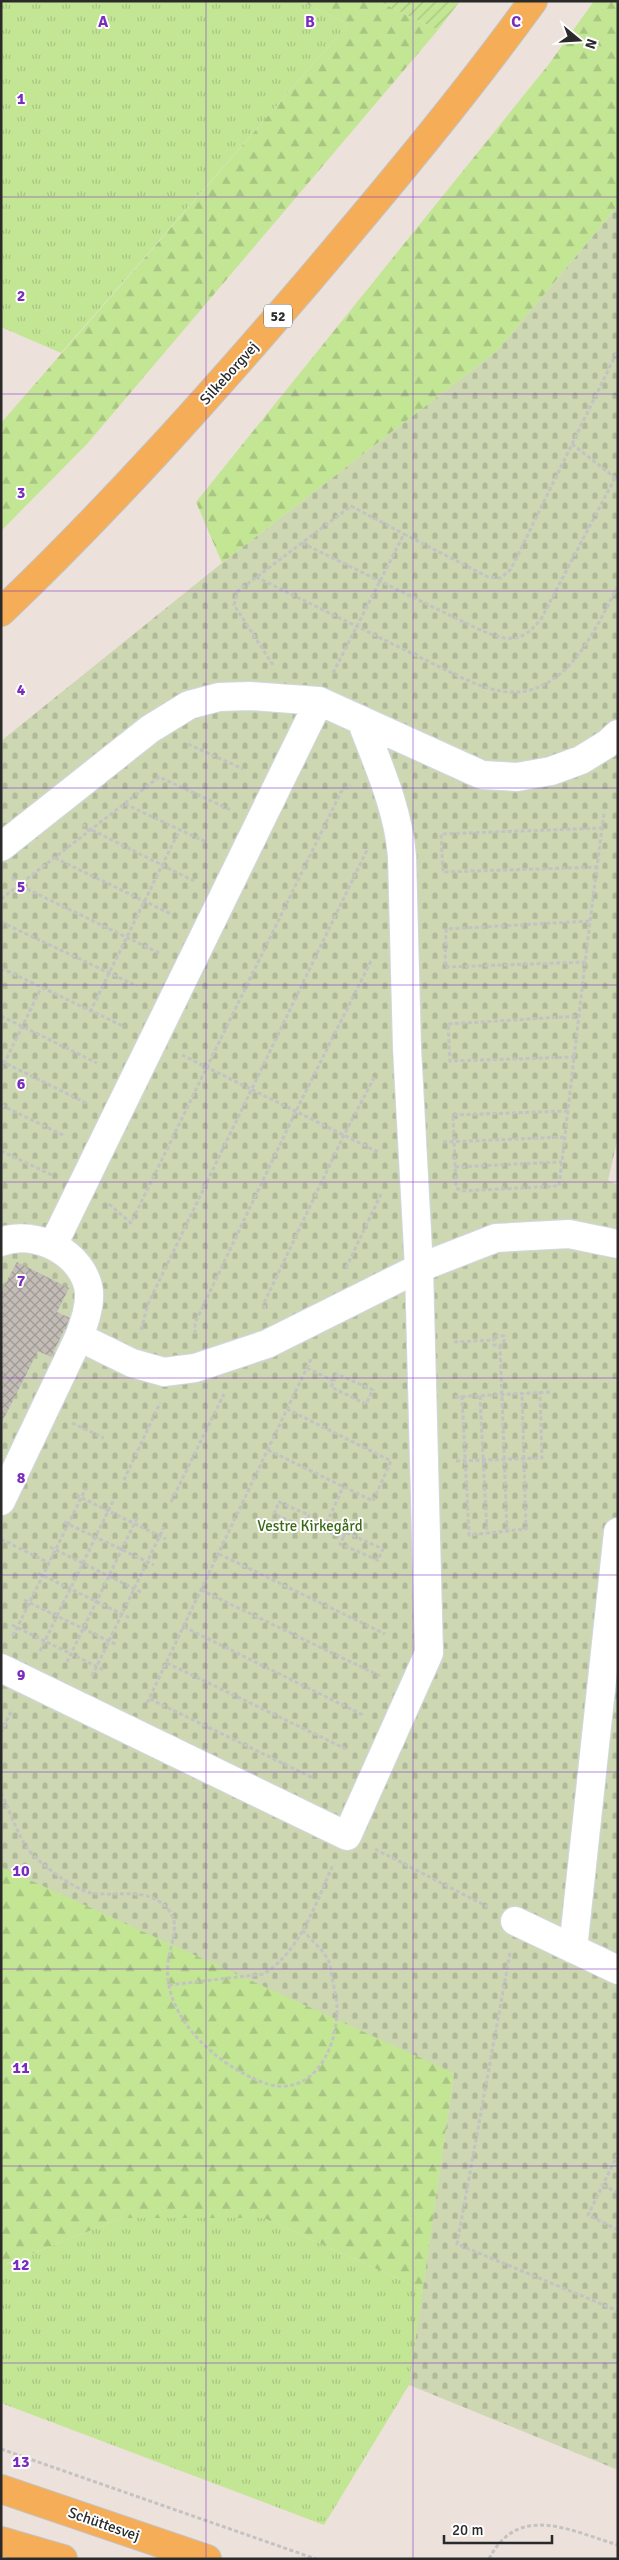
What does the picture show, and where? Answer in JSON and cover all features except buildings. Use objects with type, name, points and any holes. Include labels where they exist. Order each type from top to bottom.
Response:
[{"type":"main road","name":"Silkeborgvej","points":[[1,612],[43,572],[233,369],[375,202],[497,51],[533,1]]},
{"type":"main road","name":"Schüttesvej","points":[[1,2489],[207,2559]]},
{"type":"main road","points":[[1,2541],[63,2559]]},
{"type":"lane","points":[[4,859],[63,798],[150,729],[189,705],[219,697],[259,697],[319,701],[482,775],[517,777],[551,770],[581,760],[607,744],[618,734]]},
{"type":"lane","points":[[54,1245],[319,701]]},
{"type":"lane","points":[[1,1668],[347,1836],[429,1653],[419,1268],[412,1157],[400,836],[392,799],[361,720]]},
{"type":"lane","points":[[80,1337],[132,1363],[164,1372],[195,1368],[268,1344],[419,1268],[496,1238],[569,1234],[618,1244]]},
{"type":"lane","points":[[1,1242],[8,1239],[30,1239],[54,1245],[70,1258],[83,1273],[89,1291],[88,1311],[80,1337],[1,1501]]},
{"type":"lane","points":[[573,1950],[613,1614],[618,1532]]},
{"type":"lane","points":[[515,1921],[618,1970]]},
{"type":"path","points":[[276,668],[234,605],[238,591],[351,506],[488,577],[501,578],[511,569],[618,350]]},
{"type":"path","points":[[302,543],[478,629],[507,638],[520,638],[531,632],[541,619],[616,479],[572,444]]},
{"type":"path","points":[[319,701],[404,534]]},
{"type":"path","points":[[256,577],[484,687],[510,692],[531,689],[552,680],[573,663],[595,629],[618,586]]},
{"type":"path","points":[[164,720],[174,738],[243,769]]},
{"type":"path","points":[[1,1150],[109,1204],[131,1223],[340,792],[380,768]]},
{"type":"path","points":[[1,899],[159,777],[259,823]]},
{"type":"path","points":[[63,798],[90,830],[223,896]]},
{"type":"path","points":[[125,804],[206,842]]},
{"type":"path","points":[[568,1111],[453,1115],[456,1188],[462,1191],[559,1186],[604,814]]},
{"type":"path","points":[[598,867],[443,872],[441,834],[602,828]]},
{"type":"path","points":[[90,1012],[180,830]]},
{"type":"path","points":[[132,1363],[148,1304],[250,1088],[372,840],[400,836]]},
{"type":"path","points":[[55,858],[171,914]]},
{"type":"path","points":[[4,859],[20,885],[189,967]]},
{"type":"path","points":[[586,962],[445,967],[446,929],[591,921]]},
{"type":"path","points":[[1,922],[137,986]]},
{"type":"path","points":[[195,1368],[195,1324],[296,1111],[378,946],[405,940]]},
{"type":"path","points":[[1,968],[90,1012],[153,1040],[344,1135],[412,1157],[455,1142],[565,1137]]},
{"type":"path","points":[[1,1070],[3,1062],[41,988]]},
{"type":"path","points":[[1,1016],[97,1064]]},
{"type":"path","points":[[575,1057],[450,1061],[448,1024],[580,1016]]},
{"type":"path","points":[[268,1344],[264,1303],[344,1135],[390,1048],[407,1041]]},
{"type":"path","points":[[3,1062],[116,1118]]},
{"type":"path","points":[[1,1105],[63,1135]]},
{"type":"path","points":[[455,1167],[562,1162]]},
{"type":"path","points":[[346,1304],[341,1278],[384,1188]]},
{"type":"path","points":[[134,1732],[319,1342],[307,1323]]},
{"type":"path","points":[[493,1336],[504,1336],[504,1345],[494,1346],[494,1340],[493,1336]]},
{"type":"path","points":[[421,1343],[494,1340]]},
{"type":"path","points":[[500,1345],[507,1531]]},
{"type":"path","points":[[171,1502],[227,1387],[223,1359]]},
{"type":"path","points":[[307,1368],[334,1381]]},
{"type":"path","points":[[124,1480],[160,1403],[164,1372]]},
{"type":"path","points":[[338,1374],[373,1390],[366,1404],[331,1387],[334,1381],[338,1374]]},
{"type":"path","points":[[424,1463],[542,1458],[540,1392]]},
{"type":"path","points":[[423,1398],[551,1392]]},
{"type":"path","points":[[462,1396],[469,1535],[526,1529],[522,1393]]},
{"type":"path","points":[[480,1396],[487,1533]]},
{"type":"path","points":[[268,1450],[373,1501],[391,1461],[287,1410]]},
{"type":"path","points":[[324,1529],[343,1487]]},
{"type":"path","points":[[13,1636],[86,1488]]},
{"type":"path","points":[[76,1496],[166,1539]]},
{"type":"path","points":[[40,1650],[112,1501]]},
{"type":"path","points":[[279,1502],[309,1514],[306,1522],[304,1527],[274,1514],[279,1502]]},
{"type":"path","points":[[67,1662],[138,1516]]},
{"type":"path","points":[[64,1522],[154,1565]]},
{"type":"path","points":[[306,1522],[343,1538]]},
{"type":"path","points":[[92,1676],[164,1527]]},
{"type":"path","points":[[345,1532],[383,1549],[378,1560],[340,1544],[343,1538],[345,1532]]},
{"type":"path","points":[[1,1539],[49,1563]]},
{"type":"path","points":[[50,1547],[141,1592]]},
{"type":"path","points":[[219,1554],[385,1634]]},
{"type":"path","points":[[38,1573],[130,1618]]},
{"type":"path","points":[[201,1590],[380,1676]]},
{"type":"path","points":[[24,1600],[117,1645]]},
{"type":"path","points":[[12,1625],[104,1670]]},
{"type":"path","points":[[184,1627],[363,1715]]},
{"type":"path","points":[[167,1663],[346,1749]]},
{"type":"path","points":[[150,1699],[313,1778]]},
{"type":"path","points":[[1,1793],[28,1849],[53,1871],[79,1888],[92,1893],[139,1894],[152,1897],[168,1909],[174,1923],[175,1935],[168,1963],[169,1985],[182,2019],[205,2046],[229,2065],[260,2082],[277,2085],[297,2085],[312,2077],[328,2053],[335,2033],[337,2006],[329,1962],[302,1930]]},
{"type":"path","points":[[169,1985],[263,1974],[276,1966],[302,1930],[347,1836]]},
{"type":"path","points":[[394,1858],[482,1904]]},
{"type":"path","points":[[515,1921],[458,2244],[618,2310]]},
{"type":"path","points":[[618,2155],[588,2215],[618,2230]]},
{"type":"path","points":[[602,2186],[618,2193]]},
{"type":"path","points":[[1,2448],[316,2559]]},
{"type":"path","points":[[488,2559],[496,2544],[511,2531],[531,2524],[547,2524],[618,2544]]},
{"type":"green space","points":[[1,1],[300,1],[348,24],[61,353],[1,327]]},
{"type":"green space","points":[[300,1],[378,1],[438,30],[87,444],[1,531],[1,423],[348,24]]},
{"type":"green space","points":[[378,1],[460,1],[438,30]]},
{"type":"green space","points":[[594,1],[618,1],[618,206],[497,351],[222,563],[196,502],[549,64]]},
{"type":"green space","name":"Vestre Kirkegård","points":[[618,206],[618,1138],[608,1180],[618,1185],[618,2470],[409,2385],[454,2073],[1,1867],[1,741],[222,563],[497,351]]},
{"type":"green space","points":[[1,1707],[454,2073],[423,2290],[264,2218],[122,2218],[1,2266]]},
{"type":"green space","points":[[122,2218],[264,2218],[423,2290],[409,2385],[324,2525],[1,2403],[1,2266]]}]
